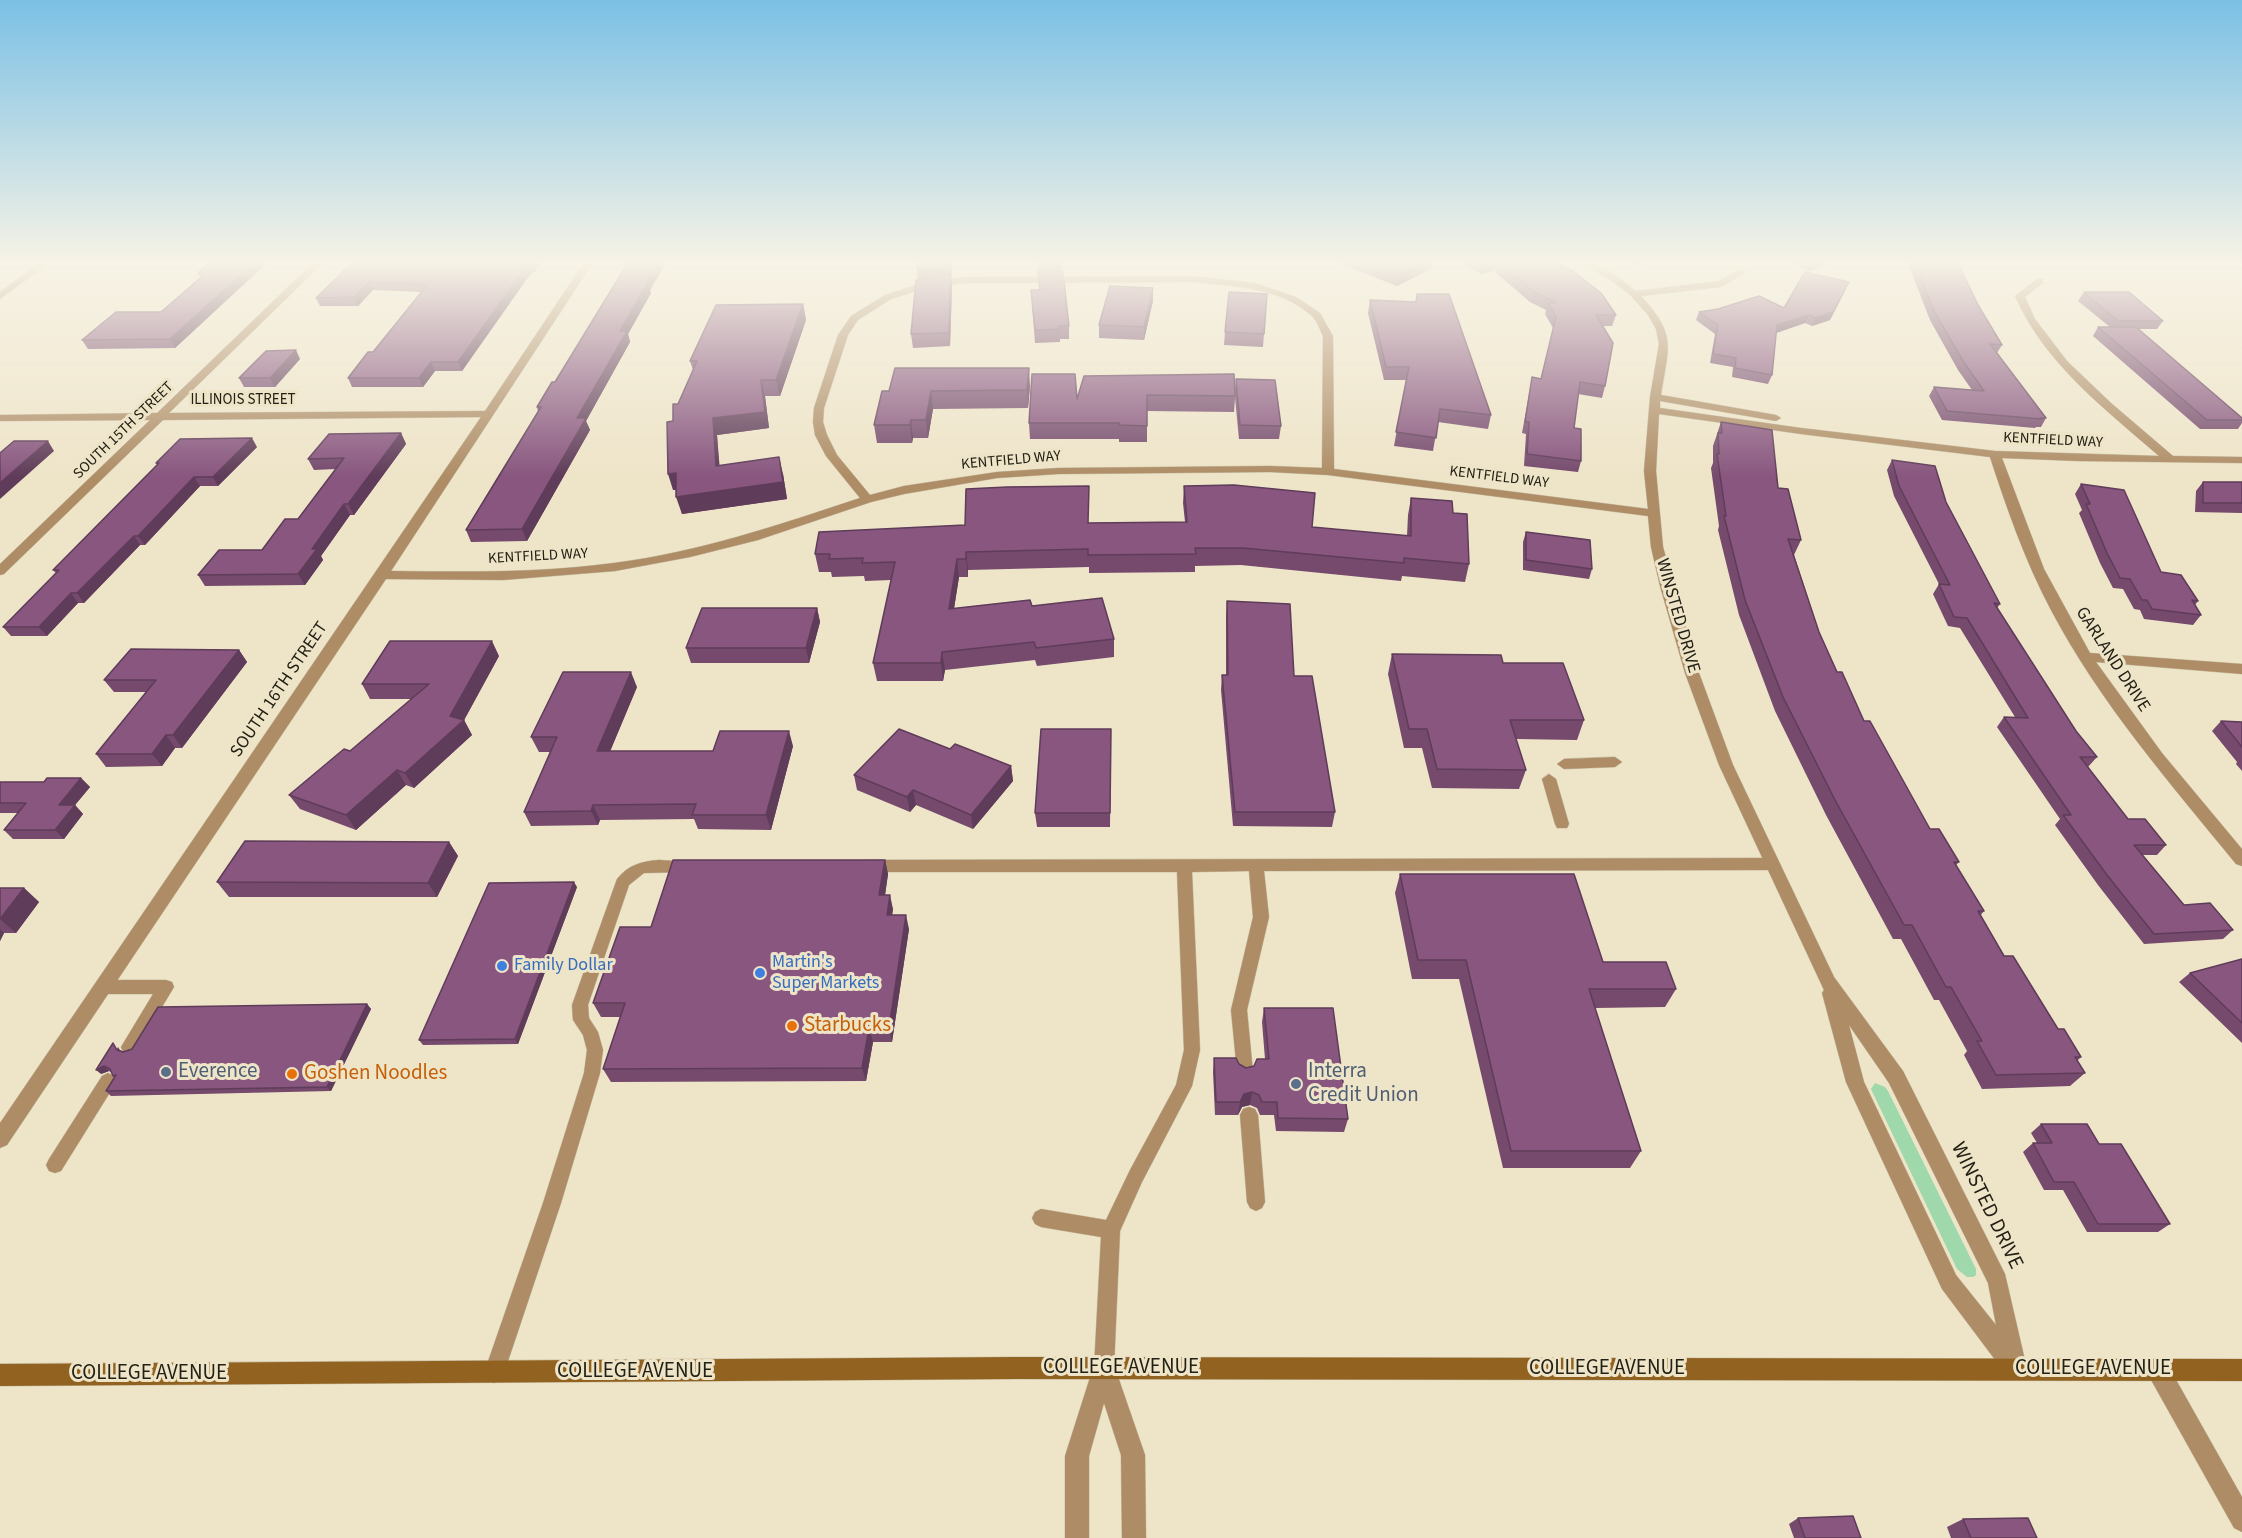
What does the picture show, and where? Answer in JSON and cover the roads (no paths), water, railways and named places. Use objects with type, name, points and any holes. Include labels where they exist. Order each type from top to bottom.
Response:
[{"type":"main road","name":"COLLEGE AVENUE","points":[[0,1375],[1104,1368],[2242,1370]]},
{"type":"street","name":"SOUTH 15TH STREET","points":[[0,572],[247,333]]},
{"type":"street","name":"SOUTH 16TH STREET","points":[[0,1138],[382,575],[542,333]]},
{"type":"street","points":[[844,333],[819,408],[818,422],[821,435],[832,456],[867,499]]},
{"type":"street","points":[[1326,333],[1328,472]]},
{"type":"street","name":"WINSTED DRIVE","points":[[1662,333],[1664,344],[1655,403],[1650,471],[1652,513],[1666,586],[1692,674],[1726,765],[1828,982],[1896,1077],[1998,1281],[2016,1369]]},
{"type":"street","points":[[2037,333],[2075,375],[2170,460]]},
{"type":"street","name":"KENTFIELD WAY","points":[[1655,403],[1801,431],[1995,454],[2242,460]]},
{"type":"street","name":"ILLINOIS STREET","points":[[0,418],[487,414]]},
{"type":"street","name":"GARLAND DRIVE","points":[[1995,454],[2038,571],[2087,657],[2139,734],[2242,860]]},
{"type":"street","name":"KENTFIELD WAY","points":[[382,575],[503,576],[615,567],[690,553],[754,537],[867,499],[930,485],[997,475],[1058,471],[1328,472],[1652,513]]},
{"type":"street","points":[[2087,657],[2242,669]]},
{"type":"street","name":"WINSTED DRIVE","points":[[1828,982],[1855,1082],[1949,1282],[2016,1369]]},
{"type":"street","points":[[1077,1538],[1077,1456],[1104,1368]]},
{"type":"street","points":[[1104,1368],[1133,1455],[1134,1538]]},
{"type":"street","points":[[2158,1370],[2242,1520]]},
{"type":"lane","points":[[1564,764],[1615,762]]},
{"type":"lane","points":[[1549,779],[1562,824]]},
{"type":"lane","points":[[852,866],[1772,864]]},
{"type":"lane","points":[[494,1373],[552,1203],[592,1073],[595,1050],[590,1032],[581,1020],[580,1005],[622,883],[628,872],[639,866],[698,866]]},
{"type":"lane","points":[[1104,1368],[1111,1230],[1136,1176],[1184,1086],[1192,1050],[1184,866]]},
{"type":"lane","points":[[1245,1072],[1239,1010],[1261,917],[1256,866]]},
{"type":"lane","points":[[103,987],[166,987],[129,1047]]},
{"type":"lane","points":[[55,1165],[108,1081]]},
{"type":"lane","points":[[1249,1115],[1256,1202]]},
{"type":"lane","points":[[1041,1218],[1111,1230]]},
{"type":"place","name":"Family Dollar","points":[[502,966]]},
{"type":"place","name":"Martin's Super Markets","points":[[760,973]]},
{"type":"place","name":"Starbucks","points":[[792,1026]]},
{"type":"place","name":"Everence","points":[[166,1072]]},
{"type":"place","name":"Goshen Noodles","points":[[292,1074]]},
{"type":"place","name":"Interra Credit Union","points":[[1296,1084]]}]
